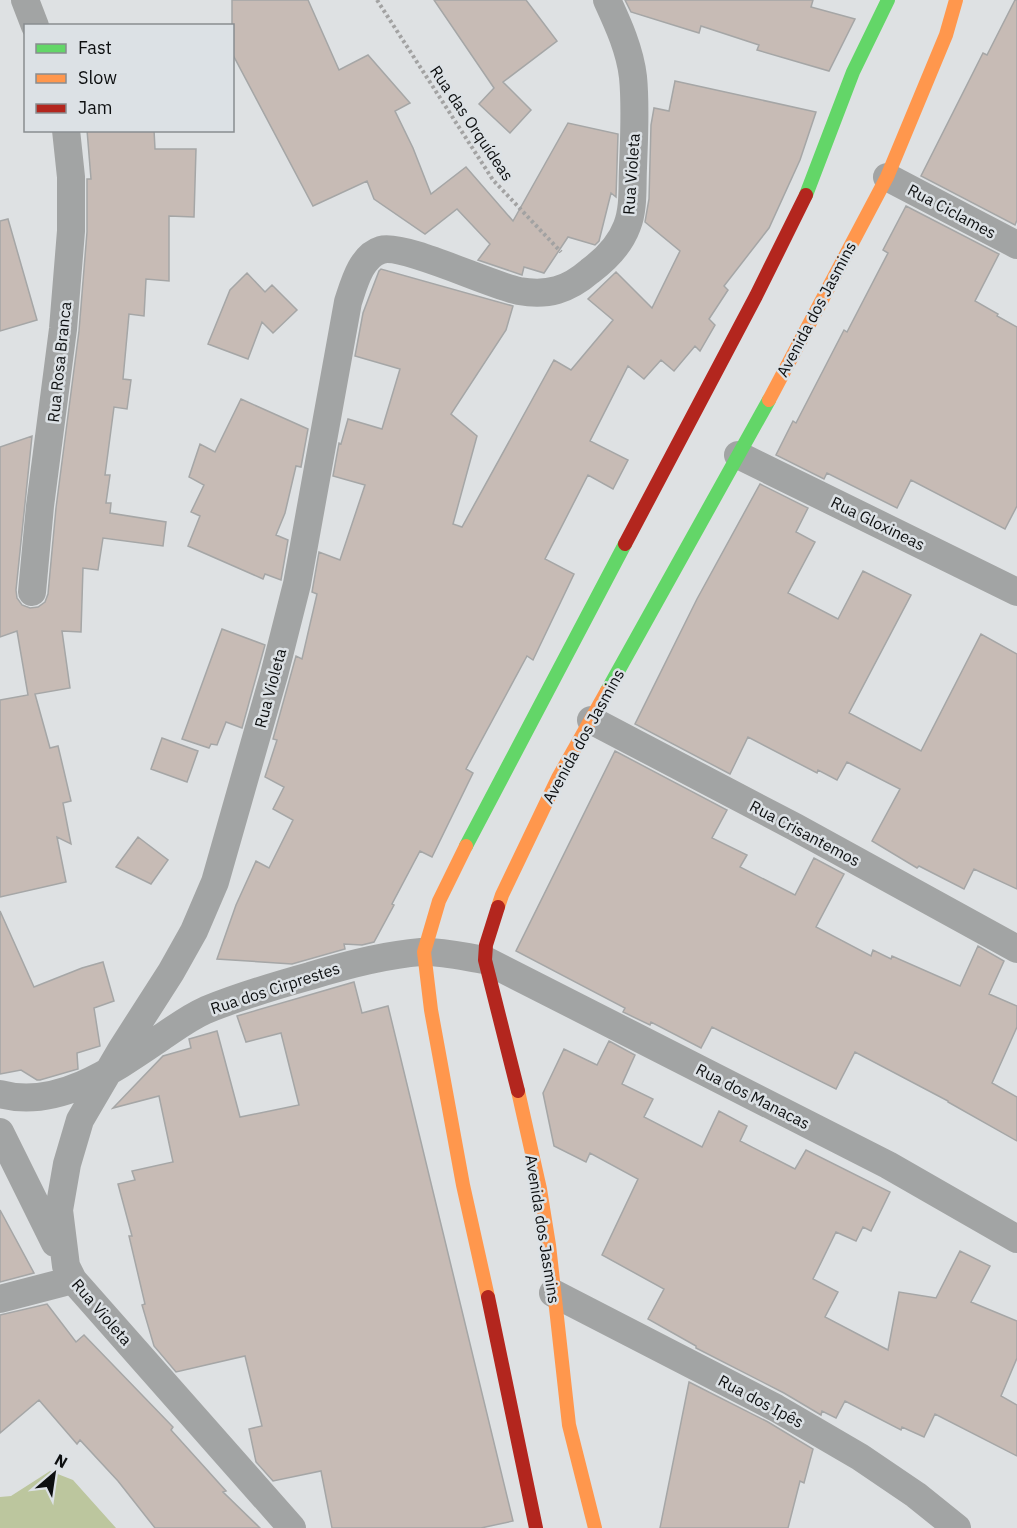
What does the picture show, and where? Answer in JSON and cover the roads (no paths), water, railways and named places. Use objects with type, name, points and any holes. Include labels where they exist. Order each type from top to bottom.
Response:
[{"type":"street","points":[[25,0],[34,24]]},
{"type":"street","name":"Rua Violeta","points":[[292,1528],[69,1273],[59,1210],[67,1164],[80,1120],[171,972],[194,930],[215,882],[274,675],[297,584],[348,302],[357,276],[368,259],[381,250],[399,249],[484,281],[519,291],[562,290],[584,277],[606,259],[620,242],[628,226],[632,206],[635,129],[633,75],[622,34],[607,0]]},
{"type":"street","points":[[536,1528],[480,1256],[463,1185],[431,1010],[424,952],[440,901],[458,861],[590,607],[696,413],[805,199],[853,72],[888,0]]},
{"type":"street","name":"Avenida dos Jasmins","points":[[594,1528],[569,1425],[549,1245],[540,1189],[485,960],[486,945],[502,895],[558,778],[738,455],[887,177],[946,35],[956,0]]},
{"type":"street","name":"Rua Rosa Branca","points":[[32,592],[40,506],[63,329],[71,231],[71,177],[66,132]]},
{"type":"street","name":"Rua Ciclames","points":[[887,177],[1017,245]]},
{"type":"street","name":"Rua Gloxineas","points":[[738,455],[1017,592]]},
{"type":"street","name":"Rua Crisantemos","points":[[591,720],[795,826],[1017,949]]},
{"type":"street","name":"Rua dos Cirprestes","points":[[107,1074],[185,1021],[203,1011],[250,993],[386,957],[424,952],[485,960]]},
{"type":"street","name":"Rua dos Manacas","points":[[485,960],[888,1165],[1017,1239]]},
{"type":"street","points":[[0,1094],[32,1098],[56,1093],[107,1074]]},
{"type":"street","points":[[0,1132],[69,1273],[0,1299]]},
{"type":"street","name":"Rua dos Ipês","points":[[553,1293],[776,1408],[860,1456],[916,1495],[957,1528]]}]
